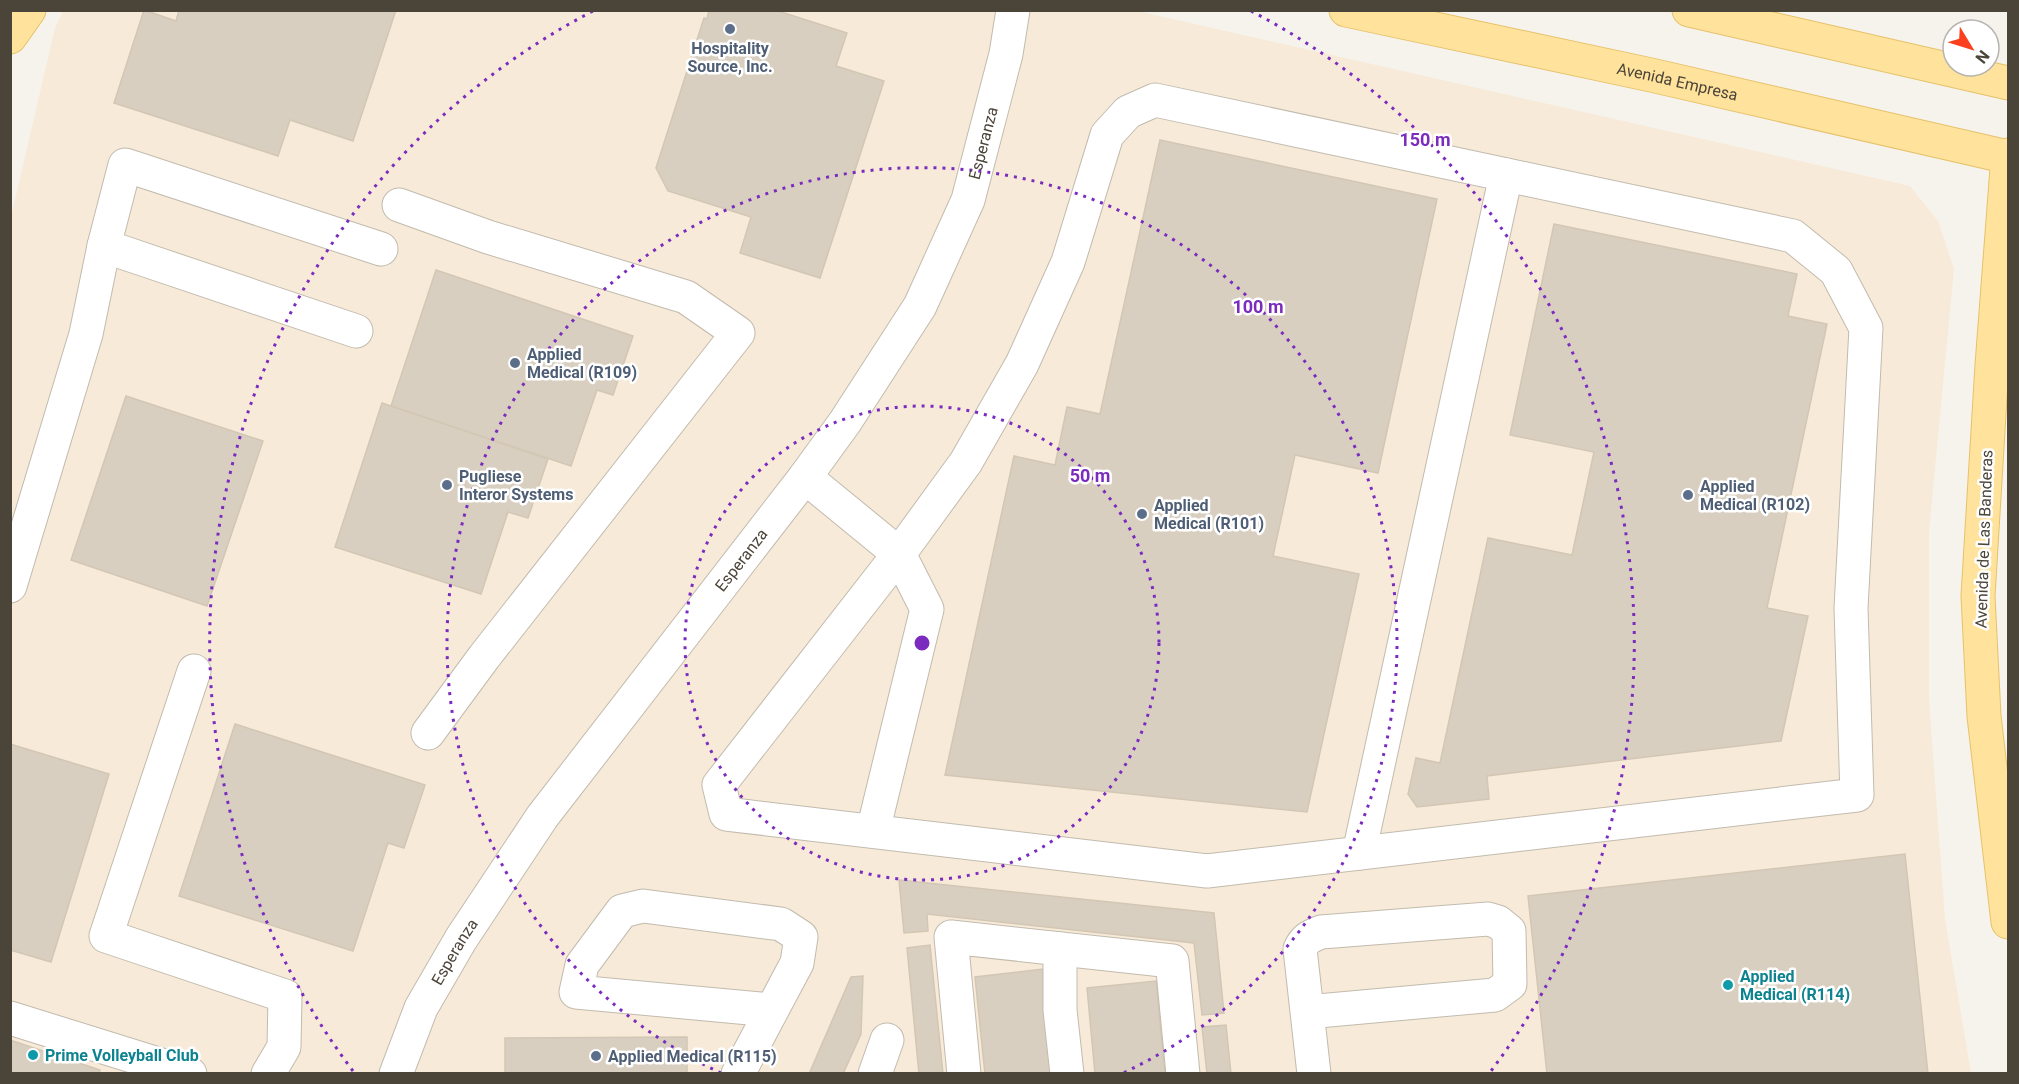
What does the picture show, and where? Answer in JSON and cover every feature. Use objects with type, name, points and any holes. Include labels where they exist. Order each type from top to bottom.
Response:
[{"type":"main road","points":[[10,38],[30,10]]},
{"type":"main road","name":"Avenida Empresa","points":[[1346,10],[1651,75],[2008,156]]},
{"type":"main road","points":[[1689,10],[2008,82]]},
{"type":"main road","name":"Avenida de Las Banderas","points":[[2008,156],[1978,596],[1984,716],[2008,922]]},
{"type":"street","name":"Esperanza","points":[[396,1074],[421,1008],[438,978],[461,939],[542,817],[805,477],[851,413],[921,306],[968,200],[1006,54],[1013,10]]},
{"type":"street","points":[[1155,100],[1506,175],[1793,236],[1836,271],[1866,328],[1851,608],[1857,795],[1207,871],[726,814],[718,785],[899,554],[966,462],[1022,364],[1068,262],[1107,135],[1128,112],[1155,100]]},
{"type":"street","points":[[10,586],[86,334],[104,246],[125,165],[381,249]]},
{"type":"street","points":[[1359,853],[1506,175]]},
{"type":"street","points":[[399,205],[488,237],[686,297],[738,333],[484,657],[428,733]]},
{"type":"street","points":[[104,246],[356,331]]},
{"type":"street","points":[[805,477],[899,554],[927,609],[873,831]]},
{"type":"street","points":[[194,672],[106,936],[285,996],[284,1047],[268,1074]]},
{"type":"street","points":[[738,1074],[797,963],[801,937],[781,924],[643,906],[622,911],[582,965],[576,992],[771,1011]]},
{"type":"street","points":[[1307,1011],[1495,995],[1510,984],[1512,974],[1509,931],[1498,922],[1488,919],[1321,932],[1309,936],[1300,949],[1314,1074]]},
{"type":"street","points":[[964,1074],[951,937],[1172,961],[1184,1074]]},
{"type":"street","points":[[1060,950],[1060,1010],[1067,1074]]},
{"type":"street","points":[[10,1018],[190,1074]]},
{"type":"street","points":[[875,1074],[888,1040]]},
{"type":"shaded area","points":[[1116,10],[1142,12],[1910,186],[1938,221],[1954,269],[1929,531],[1929,700],[1945,919],[1971,1073],[11,1074],[10,221],[55,28],[63,11]]},
{"type":"building","points":[[144,10],[176,21],[179,10],[396,10],[353,141],[290,120],[278,156],[114,103]]},
{"type":"building","points":[[709,10],[775,10],[847,33],[836,66],[884,81],[820,278],[740,253],[751,217],[668,191],[656,168],[704,18],[707,19]]},
{"type":"building","name":"Applied Medical (R101)","points":[[1160,140],[1437,199],[1378,473],[1295,455],[1273,556],[1359,574],[1307,812],[945,775],[1014,456],[1055,465],[1067,407],[1100,414]]},
{"type":"building","name":"Applied Medical (R102)","points":[[1554,224],[1797,274],[1788,316],[1827,324],[1767,608],[1808,616],[1781,741],[1487,776],[1489,799],[1417,807],[1408,794],[1416,758],[1440,763],[1488,538],[1572,555],[1594,452],[1510,435]]},
{"type":"building","name":"Applied Medical (R109)","points":[[436,270],[633,336],[613,395],[597,390],[571,466],[391,406]]},
{"type":"building","points":[[126,396],[263,441],[207,606],[71,560]]},
{"type":"building","name":"Pugliese Interor Systems","points":[[382,403],[548,459],[528,518],[508,512],[481,594],[335,547]]},
{"type":"building","points":[[235,724],[425,785],[404,848],[388,843],[353,951],[179,896]]},
{"type":"building","points":[[10,744],[109,774],[51,962],[10,950]]},
{"type":"building","name":"Applied Medical (R114)","points":[[1905,854],[1928,1074],[1547,1074],[1528,896]]},
{"type":"building","points":[[899,880],[1214,913],[1224,1013],[1202,1015],[1194,943],[927,914],[928,931],[904,933]]},
{"type":"building","points":[[930,945],[943,1074],[919,1074],[907,948]]},
{"type":"building","points":[[1043,969],[1054,1074],[985,1074],[975,977]]},
{"type":"building","points":[[863,976],[861,1034],[843,1074],[809,1074],[851,977]]},
{"type":"building","points":[[1156,981],[1165,1074],[1095,1074],[1087,988]]},
{"type":"building","points":[[1226,1025],[1231,1074],[1207,1074],[1202,1027]]},
{"type":"building","name":"Applied Medical (R115)","points":[[687,1037],[687,1074],[505,1074],[505,1038]]},
{"type":"building","name":"Prime Volleyball Club","points":[[10,1040],[100,1070],[99,1074],[10,1074]]},
{"type":"place","name":"Hospitality Source, Inc.","points":[[730,29]]},
{"type":"place","name":"Applied Medical (R109)","points":[[515,363]]},
{"type":"place","name":"Pugliese Interor Systems","points":[[447,485]]},
{"type":"place","name":"Applied Medical (R102)","points":[[1688,495]]},
{"type":"place","name":"Applied Medical (R101)","points":[[1142,514]]},
{"type":"place","name":"Applied Medical (R114)","points":[[1728,985]]},
{"type":"place","name":"Prime Volleyball Club","points":[[33,1055]]},
{"type":"place","name":"Applied Medical (R115)","points":[[596,1056]]}]
